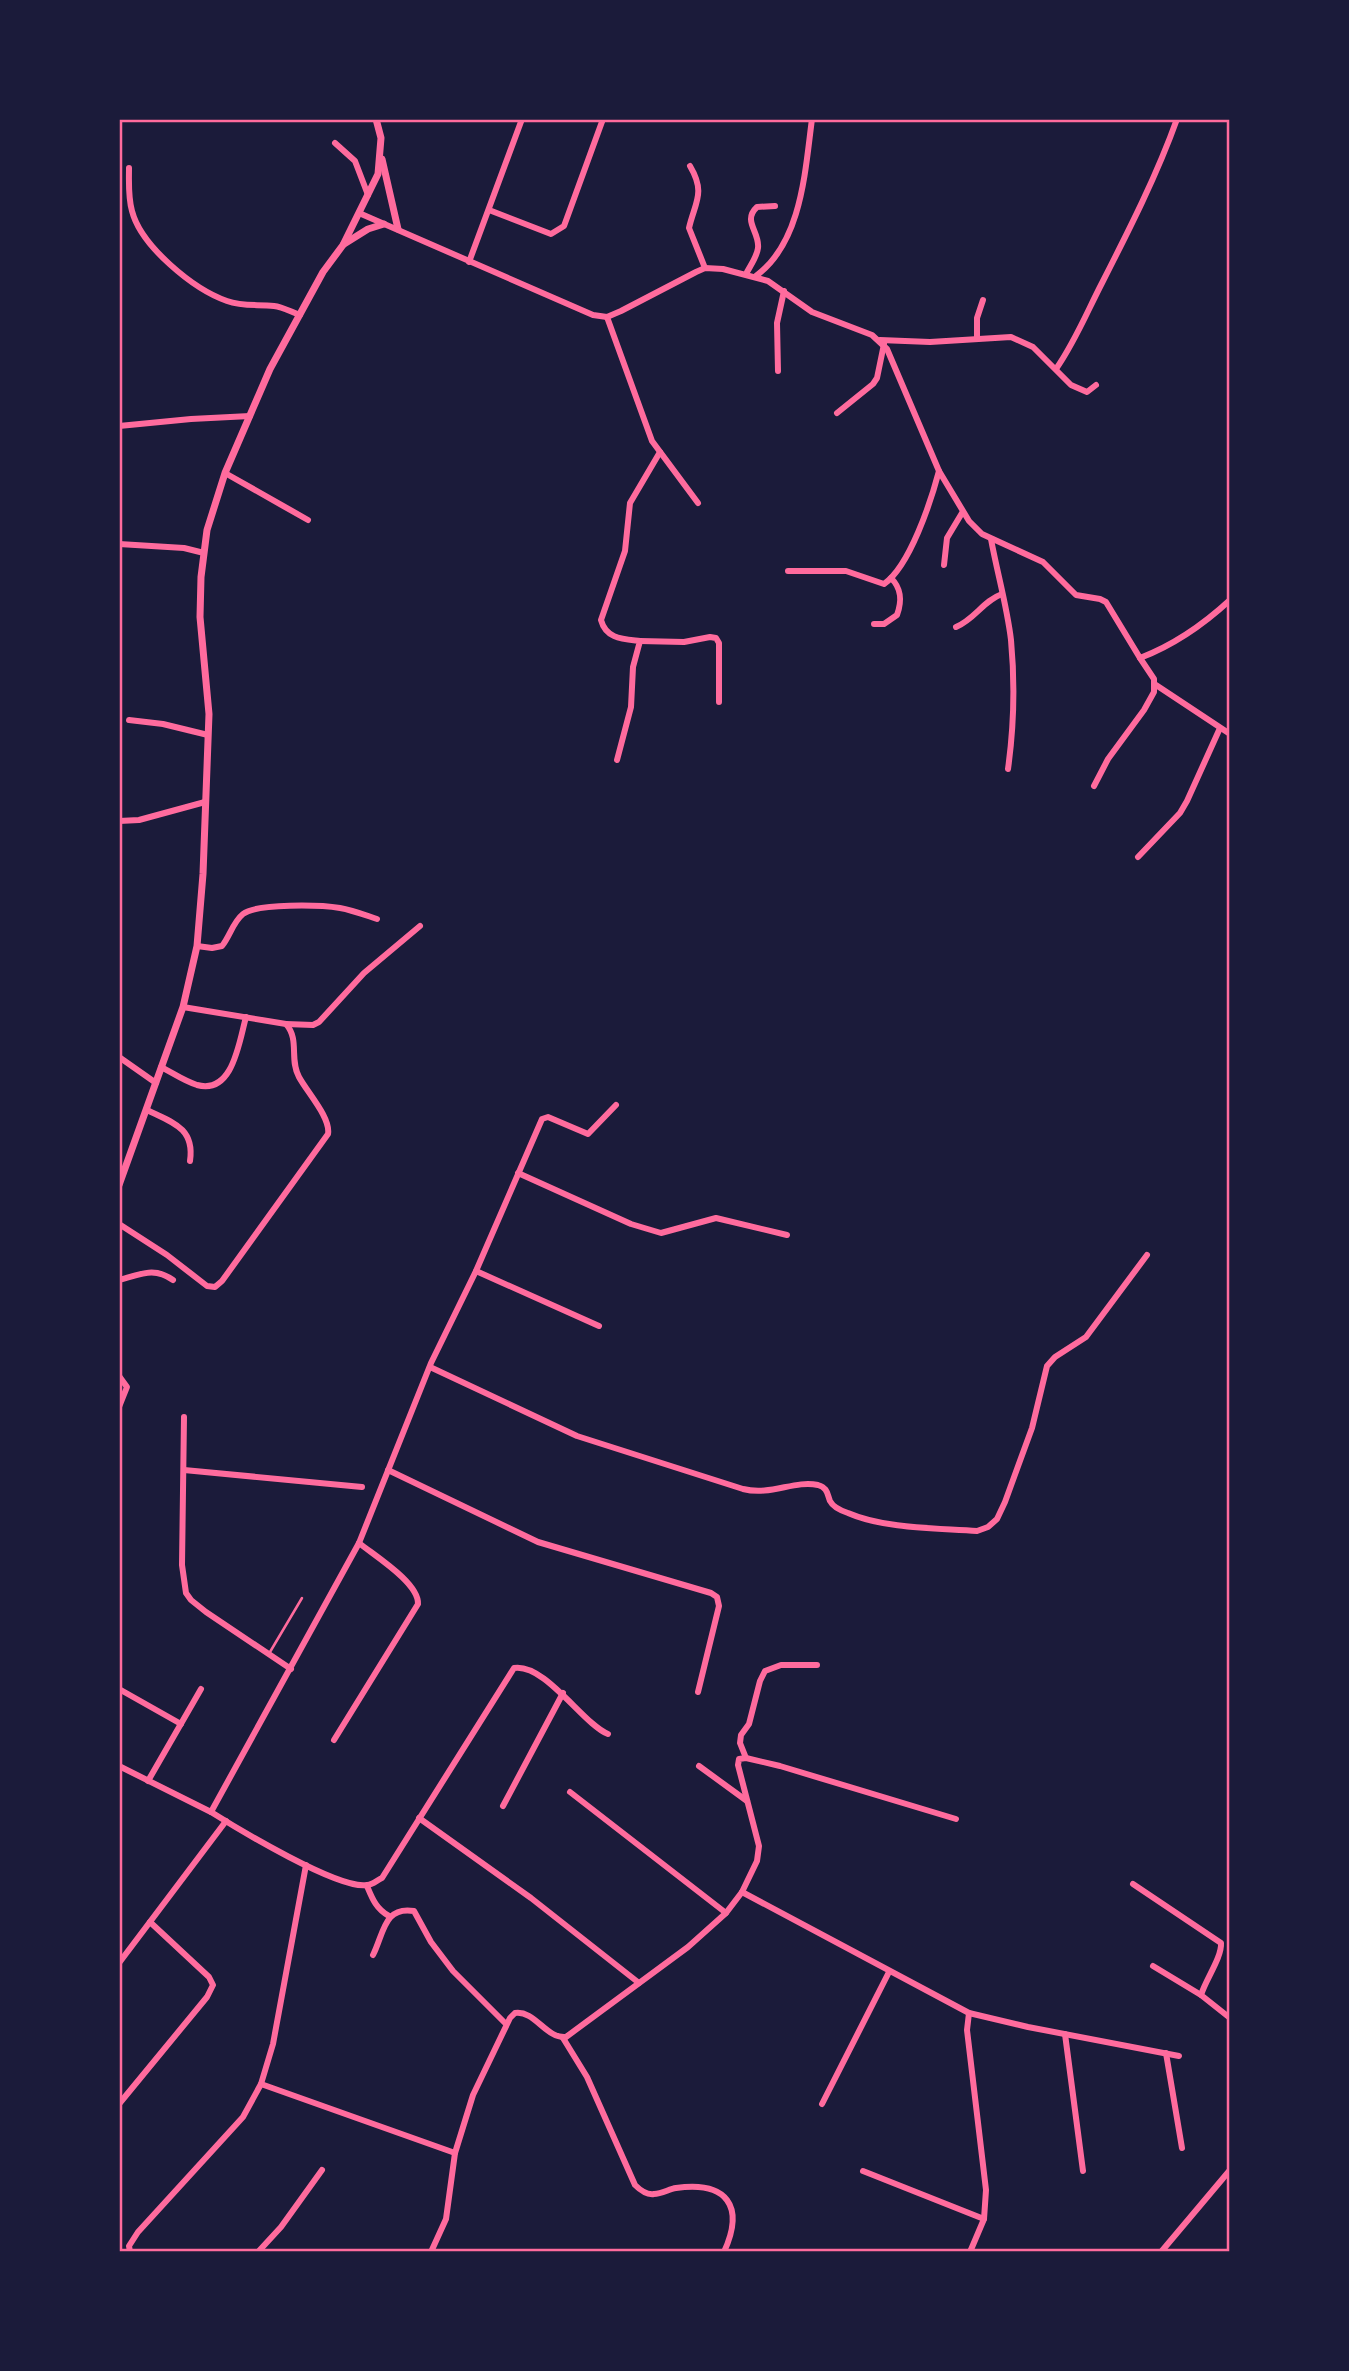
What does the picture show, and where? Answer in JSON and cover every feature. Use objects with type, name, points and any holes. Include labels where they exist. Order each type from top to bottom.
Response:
[{"type":"street","points":[[119,1185],[183,1007],[197,946],[203,874],[209,715],[200,617],[201,577],[207,530],[225,473],[270,369],[323,272],[343,245],[378,174],[381,138],[376,119]]},
{"type":"street","points":[[469,262],[522,119]]},
{"type":"street","points":[[489,210],[551,234],[564,226],[603,119]]},
{"type":"street","points":[[756,276],[769,265],[797,212],[812,119]]},
{"type":"street","points":[[1056,369],[1081,327],[1117,253],[1177,119]]},
{"type":"street","points":[[335,143],[355,161],[368,195]]},
{"type":"street","points":[[381,155],[398,229]]},
{"type":"street","points":[[690,166],[698,182],[699,191],[689,228],[705,268]]},
{"type":"street","points":[[128,168],[130,201],[139,228],[151,245],[176,269],[210,293],[227,301],[249,306],[282,307],[300,315]]},
{"type":"street","points":[[746,274],[758,248],[750,223],[752,213],[757,207],[775,206]]},
{"type":"street","points":[[359,213],[585,312],[607,317],[705,268],[723,269],[756,276],[812,312],[861,330],[882,342],[1011,337],[1033,347],[1068,382],[1081,391],[1089,392],[1096,385]]},
{"type":"street","points":[[343,245],[369,229],[384,225]]},
{"type":"street","points":[[778,371],[777,323],[784,292]]},
{"type":"street","points":[[977,339],[977,318],[983,300]]},
{"type":"street","points":[[607,317],[652,441],[698,503]]},
{"type":"street","points":[[837,413],[877,378],[882,342]]},
{"type":"street","points":[[882,342],[914,408],[939,471],[962,513],[982,534],[1043,562],[1076,595],[1106,602],[1156,685],[1230,734]]},
{"type":"street","points":[[119,426],[250,416]]},
{"type":"street","points":[[660,452],[630,503],[625,551],[601,620],[611,636],[640,642],[684,642],[710,636],[716,638],[719,643],[719,702]]},
{"type":"street","points":[[788,571],[846,571],[884,584],[891,578],[923,525],[939,471]]},
{"type":"street","points":[[225,473],[308,520]]},
{"type":"street","points":[[944,565],[947,538],[962,513]]},
{"type":"street","points":[[991,539],[1010,638],[1014,692],[1008,769]]},
{"type":"street","points":[[119,544],[184,548],[204,554]]},
{"type":"street","points":[[874,624],[889,622],[897,615],[899,589],[891,578]]},
{"type":"street","points":[[956,627],[969,621],[988,602],[1002,594]]},
{"type":"street","points":[[1140,657],[1159,650],[1196,628],[1230,600]]},
{"type":"street","points":[[617,760],[631,707],[633,667],[640,642]]},
{"type":"street","points":[[1094,786],[1116,747],[1149,702],[1156,685]]},
{"type":"street","points":[[129,720],[208,734]]},
{"type":"street","points":[[1138,857],[1180,813],[1220,728]]},
{"type":"street","points":[[119,821],[139,820],[205,802]]},
{"type":"street","points":[[197,946],[222,946],[238,918],[245,912],[257,909],[289,906],[342,908],[377,919]]},
{"type":"street","points":[[183,1007],[313,1026],[364,973],[420,926]]},
{"type":"street","points":[[161,1067],[193,1084],[205,1087],[217,1085],[226,1076],[235,1058],[246,1017]]},
{"type":"street","points":[[119,1224],[158,1248],[207,1286],[215,1287],[222,1281],[328,1134],[327,1124],[297,1075],[294,1065],[294,1039],[286,1024]]},
{"type":"street","points":[[119,1057],[156,1083]]},
{"type":"street","points":[[211,1812],[359,1543],[430,1367],[476,1271],[542,1119],[548,1117],[588,1134],[616,1105]]},
{"type":"street","points":[[146,1110],[185,1131],[192,1151],[190,1161]]},
{"type":"street","points":[[518,1173],[631,1224],[660,1233],[716,1218],[787,1236]]},
{"type":"street","points":[[430,1367],[577,1436],[754,1492],[819,1485],[827,1491],[836,1507],[870,1520],[896,1525],[976,1531],[988,1527],[998,1519],[1038,1407],[1046,1366],[1086,1337],[1147,1255]]},
{"type":"street","points":[[476,1271],[600,1326]]},
{"type":"street","points":[[119,1280],[145,1273],[162,1272],[173,1280]]},
{"type":"street","points":[[119,1376],[127,1387],[119,1407]]},
{"type":"street","points":[[184,1417],[182,1565],[186,1593],[206,1612],[290,1669]]},
{"type":"street","points":[[184,1470],[362,1487]]},
{"type":"street","points":[[388,1470],[538,1542],[717,1597],[719,1606],[698,1692]]},
{"type":"street","points":[[334,1740],[418,1604],[418,1597],[411,1585],[359,1543]]},
{"type":"street","points":[[746,1758],[740,1743],[741,1735],[749,1724],[765,1671],[781,1665],[817,1665]]},
{"type":"street","points":[[119,1766],[211,1812],[306,1865],[351,1884],[367,1886],[382,1878],[510,1671],[517,1667],[525,1669],[563,1693],[598,1729],[608,1734]]},
{"type":"street","points":[[119,1689],[181,1724]]},
{"type":"street","points":[[148,1781],[201,1689]]},
{"type":"street","points":[[503,1806],[563,1693]]},
{"type":"street","points":[[563,2038],[688,1947],[726,1913],[742,1892],[759,1853],[738,1765],[739,1759],[746,1758],[780,1766],[956,1819]]},
{"type":"street","points":[[699,1766],[747,1801]]},
{"type":"street","points":[[570,1792],[726,1913]]},
{"type":"street","points":[[419,1818],[521,1891],[639,1983]]},
{"type":"street","points":[[119,1963],[226,1821]]},
{"type":"street","points":[[130,2252],[129,2246],[138,2232],[243,2117],[261,2084],[273,2044],[306,1865]]},
{"type":"street","points":[[1133,1884],[1221,1943],[1221,1951],[1201,1995]]},
{"type":"street","points":[[367,1886],[373,1901],[389,1916]]},
{"type":"street","points":[[742,1892],[969,2013],[1179,2056]]},
{"type":"street","points":[[373,1955],[389,1916],[401,1909],[414,1911],[431,1942],[453,1971],[506,2024]]},
{"type":"street","points":[[119,2104],[207,1997],[213,1985],[209,1977],[150,1922]]},
{"type":"street","points":[[1153,1966],[1201,1995],[1230,2018]]},
{"type":"street","points":[[822,2104],[889,1972]]},
{"type":"street","points":[[431,2252],[446,2220],[455,2153],[473,2095],[506,2024],[515,2014],[524,2013],[563,2038],[587,2077],[635,2185],[654,2194],[675,2188],[712,2189],[727,2200],[733,2213],[733,2226],[724,2252]]},
{"type":"street","points":[[969,2013],[967,2030],[986,2190],[984,2220],[970,2251]]},
{"type":"street","points":[[1065,2034],[1083,2171]]},
{"type":"street","points":[[1166,2053],[1182,2148]]},
{"type":"street","points":[[261,2084],[455,2153]]},
{"type":"street","points":[[258,2252],[281,2227],[322,2169]]},
{"type":"street","points":[[1161,2252],[1230,2170]]},
{"type":"street","points":[[863,2171],[984,2220]]},
{"type":"lane","points":[[269,1655],[302,1598]]}]
